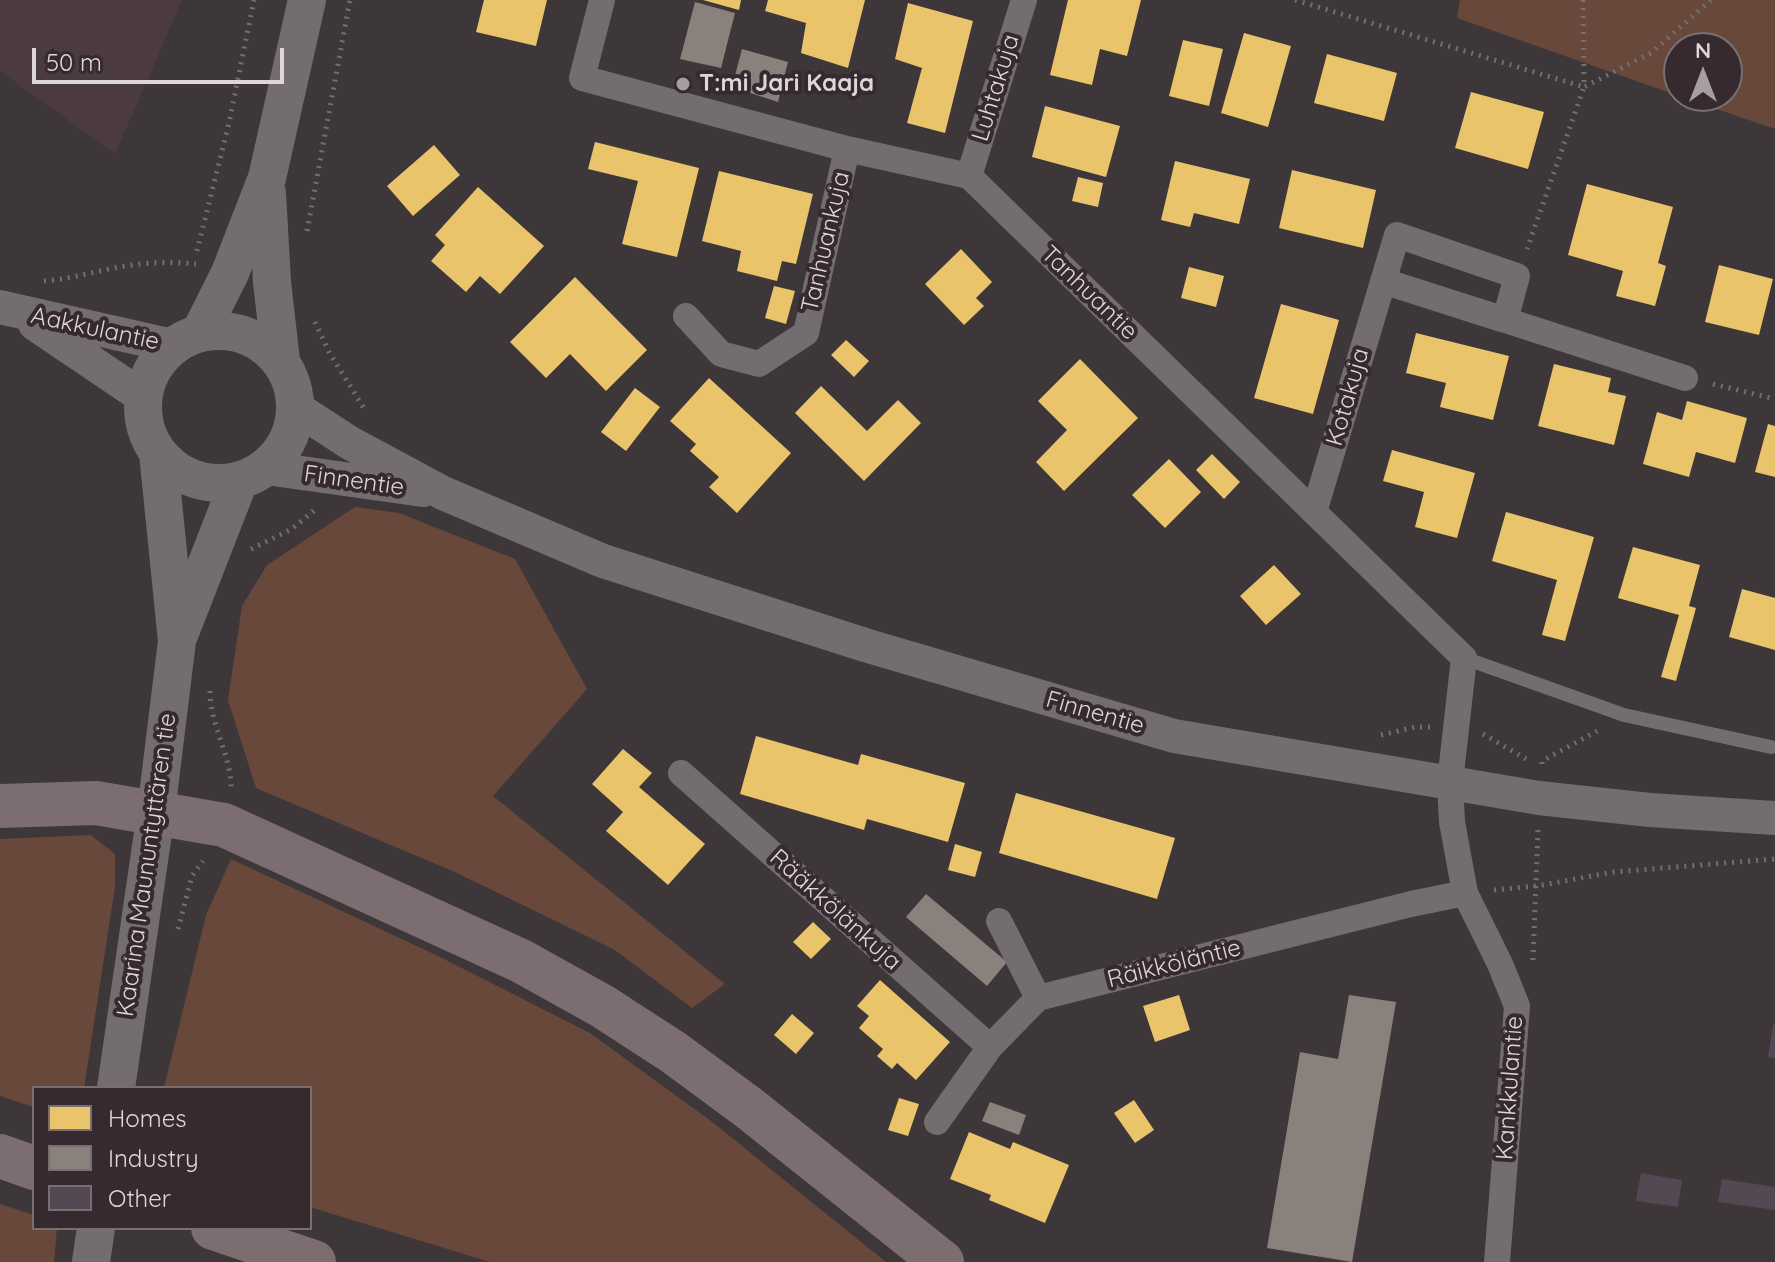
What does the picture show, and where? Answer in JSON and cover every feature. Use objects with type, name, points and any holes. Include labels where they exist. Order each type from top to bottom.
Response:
[{"type":"highway","points":[[0,806],[96,803],[224,825],[521,961],[602,1006],[673,1052],[749,1108],[942,1262]]},
{"type":"highway","points":[[0,1156],[32,1167]]},
{"type":"highway","points":[[219,1230],[314,1262]]},
{"type":"main road","points":[[186,339],[222,331],[245,334],[265,345],[281,361],[292,383],[296,408],[292,431],[282,452],[252,474],[216,484],[194,480],[174,469],[158,453],[146,426],[143,397],[148,378],[159,360],[186,339],[230,273],[267,178],[307,0]]},
{"type":"main road","points":[[267,178],[272,282],[281,361]]},
{"type":"main road","name":"Kaarina Maununtyttären tie","points":[[118,1072],[177,641],[158,453]]},
{"type":"main road","name":"Kaarina Maununtyttären tie","points":[[177,641],[252,474]]},
{"type":"main road","points":[[91,1262],[96,1230]]},
{"type":"street","points":[[602,0],[582,78],[847,149],[969,176]]},
{"type":"street","name":"Luhtakuja","points":[[969,176],[1024,0]]},
{"type":"street","name":"Tanhuankuja","points":[[686,316],[721,354],[759,364],[806,333],[847,149]]},
{"type":"street","name":"Tanhuantie","points":[[969,176],[1464,658]]},
{"type":"street","name":"Kotakuja","points":[[1314,512],[1397,235],[1517,276]]},
{"type":"street","points":[[1505,320],[1517,276]]},
{"type":"street","points":[[1383,281],[1685,378]]},
{"type":"street","name":"Aakkulantie","points":[[9,310],[186,339]]},
{"type":"street","name":"Aakkulantie","points":[[9,310],[143,397]]},
{"type":"street","name":"Finnentie","points":[[296,408],[350,443],[443,493],[603,561],[865,645],[1174,736],[1539,798],[1650,810],[1775,818]]},
{"type":"street","name":"Finnentie","points":[[252,474],[338,479],[443,493]]},
{"type":"street","points":[[1450,782],[1464,658]]},
{"type":"street","name":"Rääkkölänkuja","points":[[681,773],[990,1047]]},
{"type":"street","name":"Kankkulantie","points":[[1450,782],[1452,822],[1465,893],[1517,1006],[1497,1262]]},
{"type":"street","name":"Räikköläntie","points":[[1038,998],[1465,893]]},
{"type":"street","points":[[937,1122],[990,1047],[1038,998],[999,921]]},
{"type":"lane","points":[[1464,658],[1624,715],[1771,747]]},
{"type":"path","points":[[33,279],[74,278],[129,265],[158,262],[194,264],[229,123],[254,0]]},
{"type":"path","points":[[305,245],[350,0]]},
{"type":"path","points":[[1295,0],[1584,87],[1651,53],[1711,0]]},
{"type":"path","points":[[1517,276],[1584,87],[1583,0]]},
{"type":"path","points":[[311,313],[329,352],[363,409],[374,416]]},
{"type":"path","points":[[1685,378],[1775,399]]},
{"type":"path","points":[[350,443],[363,409]]},
{"type":"path","points":[[247,551],[292,529],[313,513],[338,479]]},
{"type":"path","points":[[175,943],[192,876],[216,845],[230,802],[231,771],[210,705],[210,676]]},
{"type":"path","points":[[1542,761],[1624,715]]},
{"type":"path","points":[[1370,735],[1385,735],[1415,727],[1486,735],[1515,754],[1557,763]]},
{"type":"path","points":[[1517,1006],[1532,970],[1542,761]]},
{"type":"path","points":[[1465,893],[1537,886],[1614,872],[1775,859]]},
{"type":"shaded area","points":[[0,0],[182,0],[115,154],[0,71]]},
{"type":"shaded area","points":[[1460,0],[1775,0],[1775,129],[1726,112],[1743,112],[1743,32],[1663,32],[1663,90],[1457,18]]},
{"type":"shaded area","points":[[355,507],[399,513],[515,559],[587,689],[493,796],[725,984],[692,1008],[615,950],[457,873],[256,788],[228,700],[242,606],[267,565]]},
{"type":"shaded area","points":[[91,835],[115,854],[115,887],[84,1086],[32,1086],[32,1106],[0,1096],[0,839]]},
{"type":"shaded area","points":[[231,859],[438,956],[590,1033],[711,1121],[886,1262],[490,1262],[312,1208],[312,1086],[164,1086],[206,915]]},
{"type":"shaded area","points":[[0,1204],[32,1214],[32,1230],[57,1230],[54,1262],[0,1262]]},
{"type":"building: Homes","points":[[484,0],[547,0],[536,46],[476,32]]},
{"type":"building: Homes","points":[[703,0],[741,0],[739,10]]},
{"type":"building: Homes","points":[[768,0],[865,0],[848,68],[801,53],[806,23],[765,11]]},
{"type":"building: Homes","points":[[1068,0],[1141,0],[1127,56],[1100,49],[1092,85],[1050,75]]},
{"type":"building: Homes","points":[[908,3],[973,21],[945,133],[907,123],[922,68],[895,59]]},
{"type":"building: Homes","points":[[1244,33],[1291,46],[1268,127],[1221,113]]},
{"type":"building: Homes","points":[[1183,40],[1223,49],[1209,106],[1169,96]]},
{"type":"building: Homes","points":[[1327,54],[1397,73],[1384,121],[1314,103]]},
{"type":"building: Homes","points":[[1471,92],[1544,112],[1528,169],[1455,148]]},
{"type":"building: Homes","points":[[1045,106],[1120,126],[1106,177],[1032,157]]},
{"type":"building: Homes","points":[[595,142],[699,168],[677,257],[622,244],[638,181],[588,169]]},
{"type":"building: Homes","points":[[434,145],[460,175],[413,216],[387,186]]},
{"type":"building: Homes","points":[[1175,161],[1250,179],[1239,224],[1194,213],[1190,227],[1161,220]]},
{"type":"building: Homes","points":[[1292,170],[1376,190],[1363,248],[1279,228]]},
{"type":"building: Homes","points":[[719,171],[813,194],[796,264],[782,261],[777,281],[737,271],[741,251],[702,241]]},
{"type":"building: Homes","points":[[1078,177],[1103,183],[1098,207],[1072,201]]},
{"type":"building: Homes","points":[[1587,184],[1673,207],[1658,263],[1666,266],[1655,306],[1616,296],[1623,271],[1568,255]]},
{"type":"building: Homes","points":[[478,187],[544,246],[500,294],[480,276],[466,292],[431,261],[445,245],[435,235]]},
{"type":"building: Homes","points":[[961,249],[992,282],[976,298],[984,306],[964,325],[925,284]]},
{"type":"building: Homes","points":[[1719,265],[1773,279],[1759,335],[1705,322]]},
{"type":"building: Homes","points":[[1189,267],[1224,276],[1216,307],[1181,298]]},
{"type":"building: Homes","points":[[575,277],[647,350],[606,391],[570,354],[546,378],[510,342]]},
{"type":"building: Homes","points":[[774,286],[795,291],[786,324],[765,318]]},
{"type":"building: Homes","points":[[1281,304],[1339,320],[1313,414],[1254,398]]},
{"type":"building: Homes","points":[[1416,333],[1509,356],[1493,420],[1440,407],[1446,383],[1406,373]]},
{"type":"building: Homes","points":[[846,340],[869,361],[854,377],[831,355]]},
{"type":"building: Homes","points":[[1080,359],[1138,418],[1064,491],[1036,462],[1067,430],[1038,401]]},
{"type":"building: Homes","points":[[1554,364],[1611,378],[1608,392],[1626,396],[1614,445],[1538,426]]},
{"type":"building: Homes","points":[[709,378],[791,453],[737,513],[709,487],[719,477],[690,451],[696,444],[670,421]]},
{"type":"building: Homes","points":[[821,386],[867,431],[898,400],[921,423],[864,481],[795,413]]},
{"type":"building: Homes","points":[[635,388],[660,407],[626,451],[601,432]]},
{"type":"building: Homes","points":[[1687,401],[1747,418],[1735,463],[1696,452],[1689,477],[1643,464],[1657,412],[1682,420]]},
{"type":"building: Homes","points":[[1768,424],[1775,426],[1775,477],[1755,472]]},
{"type":"building: Homes","points":[[1392,450],[1475,473],[1457,538],[1415,527],[1424,492],[1383,481]]},
{"type":"building: Homes","points":[[1212,454],[1240,482],[1224,499],[1196,470]]},
{"type":"building: Homes","points":[[1169,459],[1201,492],[1165,528],[1132,495]]},
{"type":"building: Homes","points":[[1506,512],[1594,537],[1565,641],[1542,635],[1557,580],[1492,561]]},
{"type":"building: Homes","points":[[1633,547],[1700,565],[1689,606],[1696,608],[1676,681],[1661,677],[1679,615],[1618,598]]},
{"type":"building: Homes","points":[[1274,565],[1301,594],[1266,625],[1240,596]]},
{"type":"building: Homes","points":[[1742,589],[1775,598],[1775,650],[1729,637]]},
{"type":"building: Homes","points":[[756,736],[858,765],[861,754],[965,783],[948,842],[867,819],[864,830],[740,794]]},
{"type":"building: Homes","points":[[623,749],[652,773],[639,787],[705,844],[668,885],[606,831],[623,812],[592,784]]},
{"type":"building: Homes","points":[[1016,793],[1175,838],[1157,899],[999,853]]},
{"type":"building: Homes","points":[[955,844],[982,852],[975,877],[948,870]]},
{"type":"building: Homes","points":[[813,922],[831,939],[811,959],[793,942]]},
{"type":"building: Homes","points":[[880,980],[950,1042],[916,1080],[897,1063],[892,1069],[877,1056],[883,1049],[859,1028],[869,1016],[857,1006]]},
{"type":"building: Homes","points":[[1179,995],[1190,1030],[1155,1042],[1143,1006]]},
{"type":"building: Homes","points":[[792,1014],[814,1033],[796,1054],[774,1035]]},
{"type":"building: Homes","points":[[899,1098],[919,1104],[908,1136],[888,1130]]},
{"type":"building: Homes","points":[[1134,1100],[1154,1130],[1135,1143],[1114,1113]]},
{"type":"building: Homes","points":[[969,1132],[1010,1149],[1013,1142],[1069,1165],[1045,1223],[989,1200],[991,1195],[950,1179]]},
{"type":"building: Industry","points":[[695,2],[735,13],[721,68],[680,59]]},
{"type":"building: Industry","points":[[742,49],[788,62],[778,102],[732,87]]},
{"type":"building: Industry","points":[[926,894],[1007,962],[987,986],[906,917]]},
{"type":"building: Industry","points":[[1349,995],[1396,1002],[1352,1262],[1267,1248],[1300,1052],[1338,1059]]},
{"type":"building: Industry","points":[[990,1102],[1026,1115],[1019,1135],[982,1121]]},
{"type":"building: Other","points":[[1775,1024],[1775,1058],[1768,1057]]},
{"type":"building: Other","points":[[1641,1173],[1682,1180],[1678,1207],[1636,1201]]},
{"type":"building: Other","points":[[1722,1179],[1775,1187],[1775,1210],[1718,1202]]},
{"type":"place","name":"T:mi Jari Kaaja","points":[[683,84]]}]
